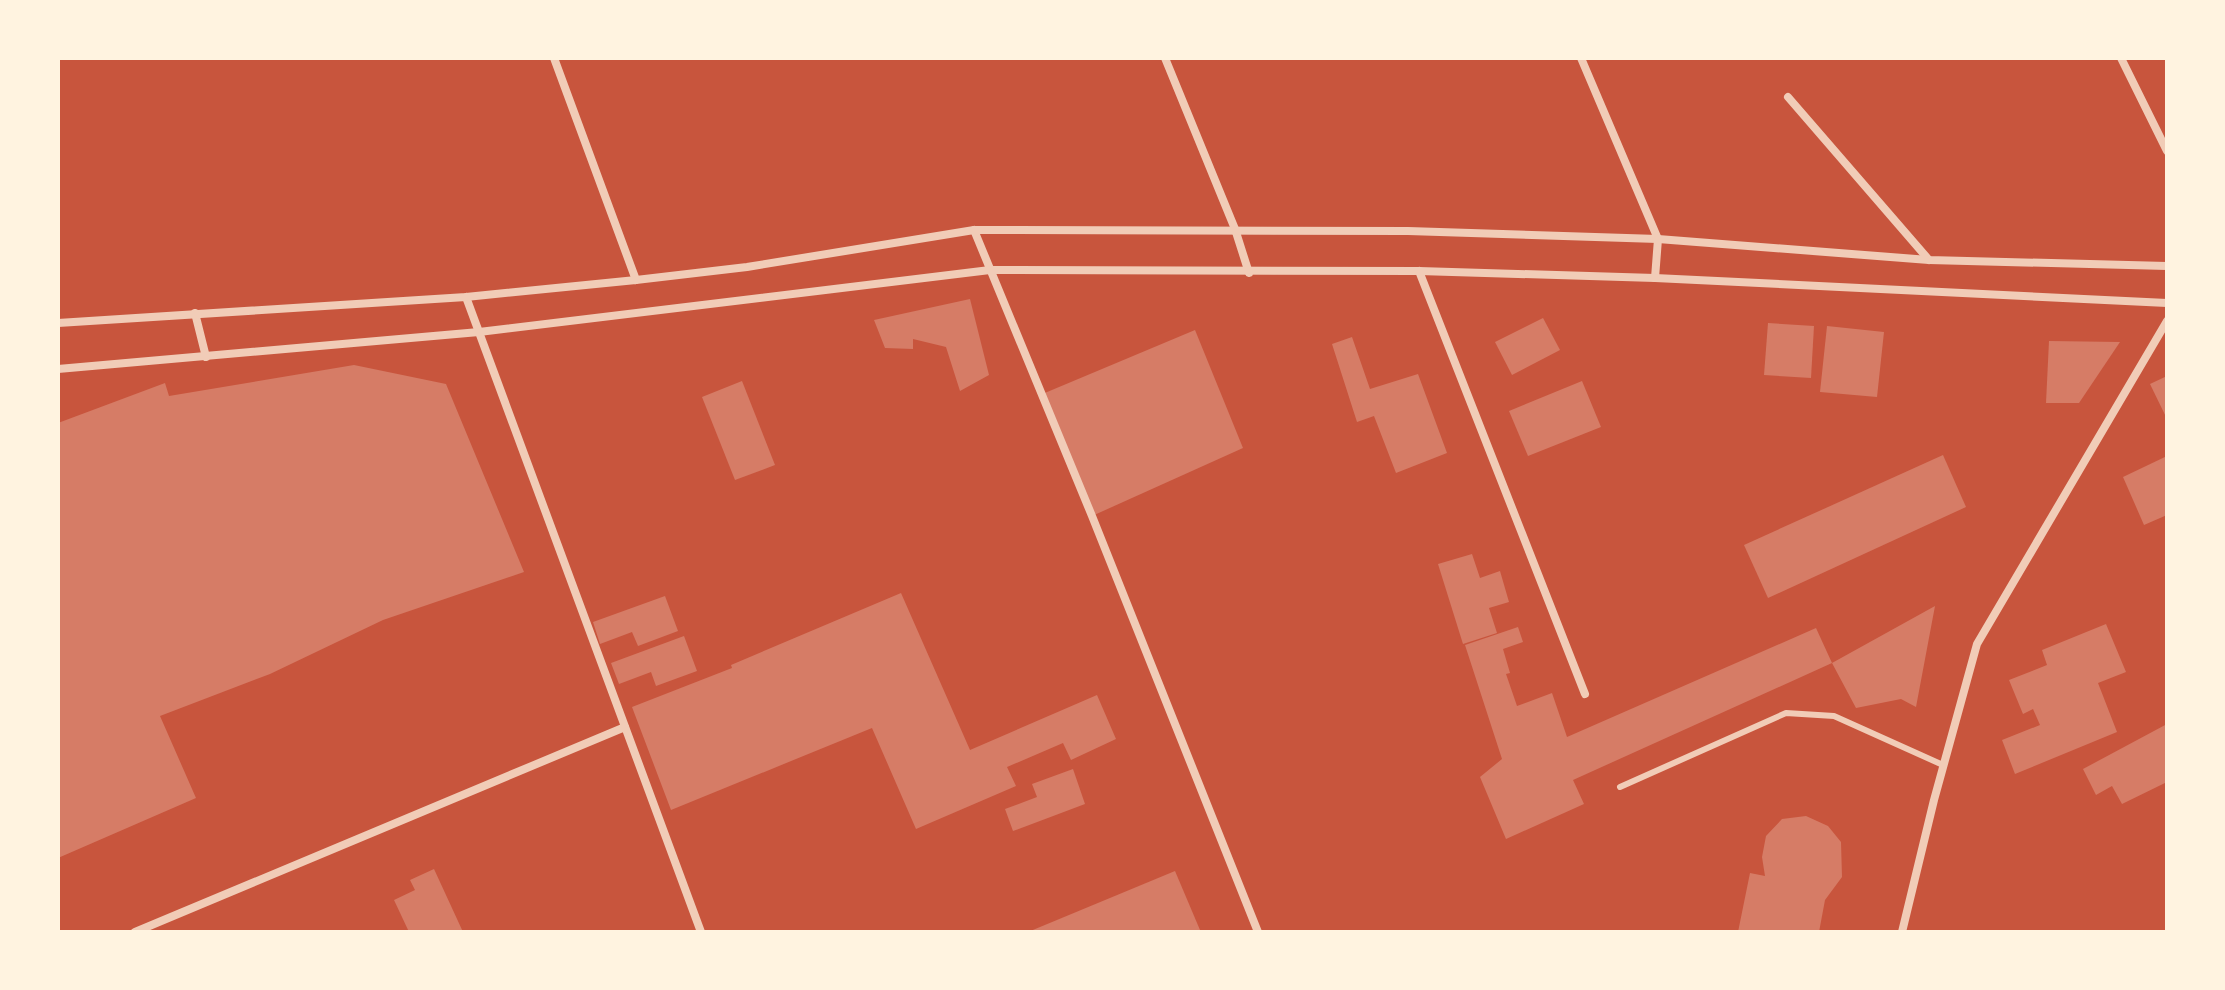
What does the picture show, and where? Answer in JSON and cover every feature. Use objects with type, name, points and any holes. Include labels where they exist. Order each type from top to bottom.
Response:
[{"type":"street","points":[[554,58],[636,280]]},
{"type":"street","points":[[1165,58],[1235,229],[1249,273]]},
{"type":"street","points":[[1581,58],[1658,239],[1655,278]]},
{"type":"street","points":[[2121,58],[2167,151]]},
{"type":"street","points":[[1788,97],[1929,260]]},
{"type":"street","points":[[974,230],[1098,530],[1258,932]]},
{"type":"street","points":[[58,323],[466,297],[636,280],[747,267],[974,230],[1408,231],[1658,239],[1929,260],[2167,266]]},
{"type":"street","points":[[58,369],[479,332],[990,270],[1419,271],[1655,278],[2167,303]]},
{"type":"street","points":[[1419,271],[1585,694]]},
{"type":"street","points":[[466,297],[701,932]]},
{"type":"street","points":[[195,313],[206,357]]},
{"type":"street","points":[[1902,932],[1943,765],[1977,644],[2167,321]]},
{"type":"street","points":[[135,932],[625,727]]},
{"type":"lane","points":[[1620,787],[1786,713],[1834,716],[1943,765]]},
{"type":"building","points":[[970,299],[989,375],[960,391],[946,347],[913,339],[913,349],[885,348],[874,320]]},
{"type":"building","points":[[1543,318],[1560,350],[1512,375],[1495,342]]},
{"type":"building","points":[[1768,323],[1814,326],[1811,378],[1764,375]]},
{"type":"building","points":[[1827,326],[1884,332],[1877,397],[1820,392]]},
{"type":"building","points":[[1195,330],[1243,448],[1092,516],[1040,395]]},
{"type":"building","points":[[1352,337],[1370,389],[1418,374],[1447,453],[1396,473],[1374,416],[1357,422],[1332,344]]},
{"type":"building","points":[[2049,341],[2120,342],[2079,403],[2046,403]]},
{"type":"building","points":[[354,365],[446,384],[524,572],[383,620],[270,674],[160,716],[196,798],[58,858],[58,423],[165,383],[169,396]]},
{"type":"building","points":[[2167,376],[2167,419],[2150,384]]},
{"type":"building","points":[[742,381],[775,465],[735,480],[702,397]]},
{"type":"building","points":[[1582,381],[1601,427],[1528,456],[1509,411]]},
{"type":"building","points":[[1943,455],[1966,507],[1768,598],[1744,545]]},
{"type":"building","points":[[2167,456],[2167,515],[2144,525],[2123,477]]},
{"type":"building","points":[[1472,554],[1480,578],[1500,571],[1509,602],[1489,608],[1497,633],[1463,644],[1438,564]]},
{"type":"building","points":[[901,593],[970,750],[1097,695],[1116,739],[1071,760],[1063,743],[1007,767],[1016,786],[916,829],[872,728],[671,810],[632,707],[732,668],[731,665]]},
{"type":"building","points":[[665,596],[678,631],[638,646],[632,632],[600,644],[593,622]]},
{"type":"building","points":[[1935,606],[1916,707],[1901,699],[1856,708],[1832,663]]},
{"type":"building","points":[[2106,624],[2126,672],[2098,683],[2117,732],[2015,774],[2002,740],[2040,725],[2033,709],[2023,714],[2009,680],[2047,665],[2042,650]]},
{"type":"building","points":[[1518,627],[1523,642],[1503,649],[1510,673],[1506,674],[1517,706],[1552,693],[1567,737],[1816,628],[1832,663],[1573,780],[1584,804],[1506,839],[1480,777],[1502,759],[1465,645]]},
{"type":"building","points":[[684,636],[697,671],[656,686],[651,672],[619,684],[611,663]]},
{"type":"building","points":[[2167,724],[2167,782],[2122,804],[2112,786],[2096,795],[2083,769]]},
{"type":"building","points":[[1073,769],[1085,804],[1013,831],[1005,809],[1037,797],[1032,784]]},
{"type":"building","points":[[1806,816],[1828,826],[1841,842],[1842,877],[1825,900],[1819,932],[1738,932],[1750,873],[1765,876],[1762,857],[1766,836],[1782,819]]},
{"type":"building","points":[[434,869],[463,932],[409,932],[394,900],[415,890],[410,880]]},
{"type":"building","points":[[1175,871],[1200,930],[1028,932]]}]
